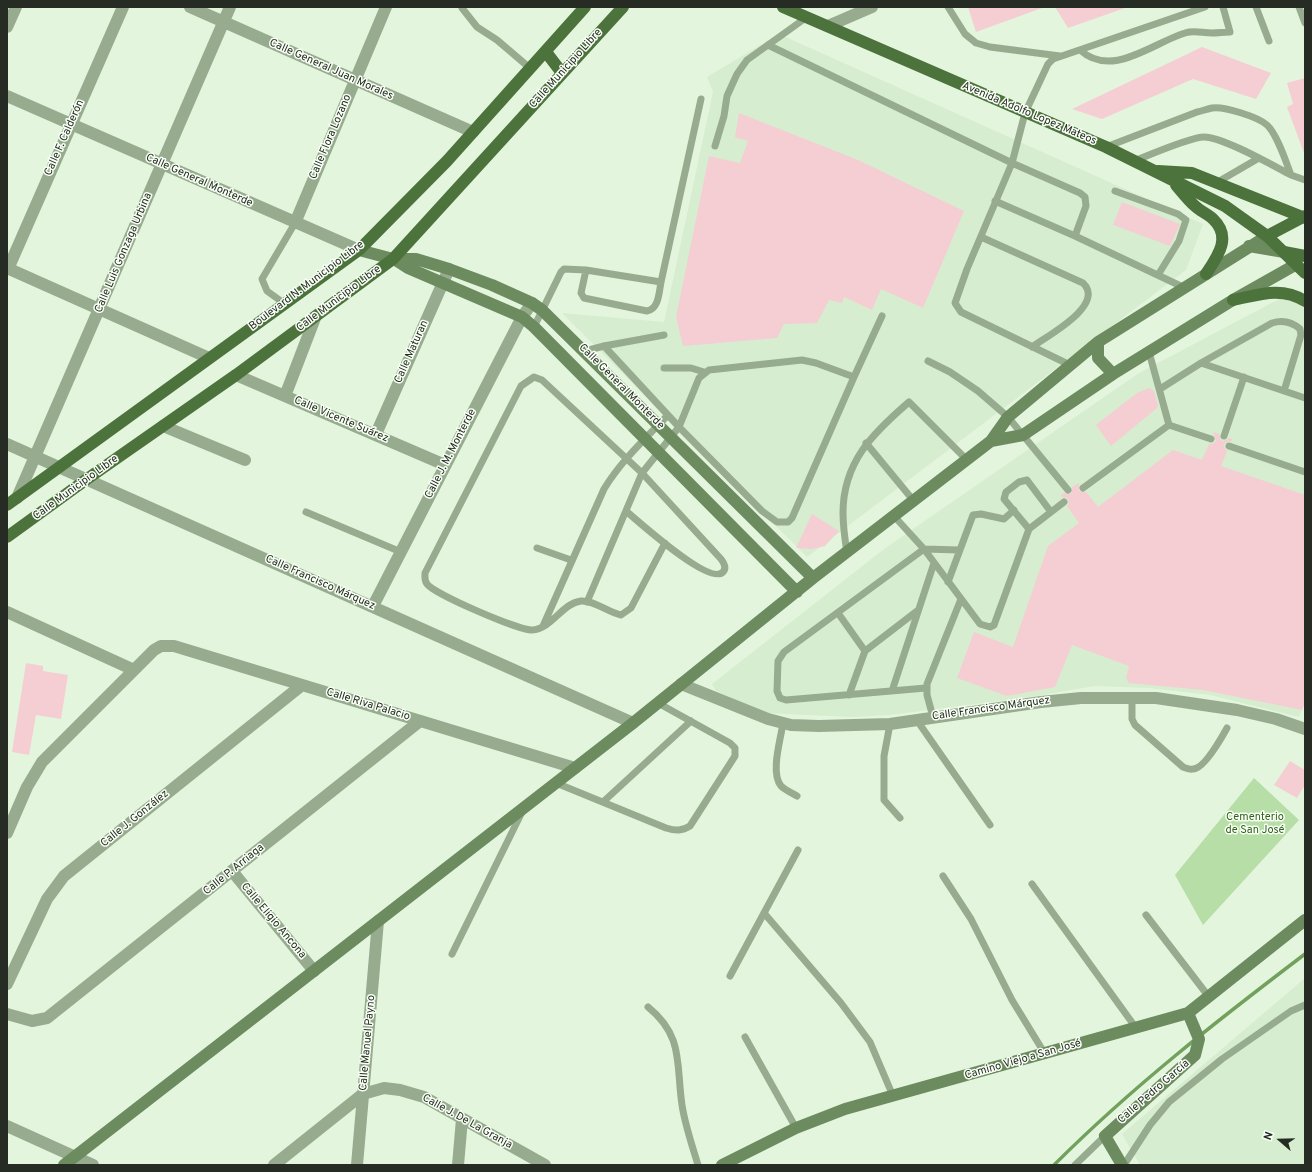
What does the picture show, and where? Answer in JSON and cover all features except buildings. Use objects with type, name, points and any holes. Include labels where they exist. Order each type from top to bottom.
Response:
[{"type":"main road","name":"Boulevard N. Municipio Libre","points":[[12,502],[359,250],[447,161],[585,7]]},
{"type":"main road","name":"Calle Municipio Libre","points":[[7,537],[236,375],[393,259],[623,7]]},
{"type":"main road","name":"Avenida Adolfo Lopez Mateos","points":[[783,7],[1106,147],[1224,206],[1267,236],[1284,252],[1300,262],[1305,274]]},
{"type":"main road","points":[[546,52],[562,73]]},
{"type":"main road","points":[[1151,169],[1162,172],[1192,173],[1304,217]]},
{"type":"main road","points":[[1172,181],[1194,205],[1212,218],[1222,230],[1223,244],[1218,257],[1206,274]]},
{"type":"main road","points":[[64,1165],[633,723],[813,578],[991,441],[1008,417],[1098,342],[1249,246],[1304,217]]},
{"type":"main road","points":[[1249,246],[1305,256]]},
{"type":"main road","name":"Calle General Monterde","points":[[359,250],[393,259],[416,259],[449,269],[537,307],[585,351],[813,578]]},
{"type":"main road","name":"Calle General Monterde","points":[[393,259],[442,284],[522,317],[534,327],[646,438],[797,592]]},
{"type":"main road","points":[[991,441],[1023,435],[1113,374],[1233,300],[1300,262]]},
{"type":"main road","points":[[1233,300],[1272,292],[1291,293],[1305,301]]},
{"type":"main road","points":[[1098,342],[1098,358],[1113,374]]},
{"type":"main road","name":"Camino Viejo a San José","points":[[722,1165],[796,1128],[845,1109],[1136,1028],[1190,1017],[1208,997],[1305,920]]},
{"type":"main road","name":"Calle Pedro García","points":[[1104,1136],[1196,1055],[1199,1039],[1190,1017]]},
{"type":"main road","points":[[1104,1136],[1123,1165]]},
{"type":"street","points":[[7,27],[16,7]]},
{"type":"street","name":"Calle F. Calderón","points":[[7,269],[123,7]]},
{"type":"street","name":"Calle General Juan Morales","points":[[190,7],[472,132]]},
{"type":"street","name":"Calle Luis Gonzaga Urbina","points":[[12,502],[35,456],[230,7]]},
{"type":"street","name":"Calle Flora Lozano","points":[[295,223],[386,7]]},
{"type":"street","points":[[828,26],[872,7]]},
{"type":"street","name":"Calle General Monterde","points":[[7,96],[359,250]]},
{"type":"street","points":[[7,269],[210,358]]},
{"type":"street","name":"Calle Maturan","points":[[376,434],[449,269]]},
{"type":"street","name":"Calle J. M. Monterde","points":[[373,606],[522,317],[537,307]]},
{"type":"street","points":[[285,396],[315,318]]},
{"type":"street","name":"Calle Vicente Suárez","points":[[236,375],[445,465]]},
{"type":"street","points":[[162,426],[245,460]]},
{"type":"street","name":"Calle Francisco Márquez","points":[[7,444],[633,723]]},
{"type":"street","points":[[7,612],[134,670],[42,762],[27,787],[7,833]]},
{"type":"street","name":"Calle Riva Palacio","points":[[134,670],[154,650],[161,646],[174,646],[575,768]]},
{"type":"street","name":"Calle Francisco Márquez","points":[[681,684],[713,699],[768,719],[783,723],[819,726],[890,724],[916,719],[1081,698],[1132,698],[1163,699],[1237,710],[1276,719],[1305,729]]},
{"type":"street","name":"Calle J. González","points":[[7,984],[47,899],[64,876],[302,685]]},
{"type":"street","name":"Calle P. Arriaga","points":[[7,1014],[32,1021],[47,1018],[420,721]]},
{"type":"street","name":"Calle Eligio Ancona","points":[[232,871],[314,971]]},
{"type":"street","name":"Calle Manuel Payno","points":[[357,1165],[378,921]]},
{"type":"street","name":"Calle J. De La Granja","points":[[363,1094],[384,1088],[400,1090],[424,1097],[545,1165]]},
{"type":"street","points":[[274,1165],[363,1094]]},
{"type":"street","points":[[458,1165],[462,1119]]},
{"type":"street","points":[[7,1126],[93,1165]]},
{"type":"lane","points":[[948,7],[965,34],[976,43],[990,47],[1060,56]]},
{"type":"lane","points":[[1070,365],[961,312],[955,303],[994,201],[1012,163],[1025,113],[1048,64],[1060,56],[1205,7]]},
{"type":"lane","points":[[1080,50],[1088,57],[1110,62],[1141,52],[1184,33],[1192,31],[1213,33],[1230,32],[1223,7]]},
{"type":"lane","points":[[1256,7],[1269,41]]},
{"type":"lane","points":[[1299,7],[1305,23]]},
{"type":"lane","points":[[462,8],[477,27],[497,40],[531,69]]},
{"type":"lane","points":[[715,146],[731,84],[747,60],[807,17]]},
{"type":"lane","points":[[768,45],[1012,163],[1085,196],[1086,206],[1075,236]]},
{"type":"lane","points":[[586,270],[581,292],[584,298],[647,311],[652,310],[656,306],[701,99]]},
{"type":"lane","points":[[1106,147],[1197,112],[1213,108],[1225,109],[1255,119],[1268,126],[1291,175]]},
{"type":"lane","points":[[1132,161],[1204,137],[1217,139],[1259,158],[1291,175],[1305,180]]},
{"type":"lane","points":[[1216,183],[1259,158]]},
{"type":"lane","points":[[1115,190],[1178,214],[1186,220],[1179,241],[1158,275]]},
{"type":"lane","points":[[994,201],[1075,236],[1185,288]]},
{"type":"lane","points":[[285,304],[267,291],[262,279],[295,223]]},
{"type":"lane","points":[[981,238],[1083,283],[1089,290],[1089,296],[1085,306],[1073,318],[1032,347]]},
{"type":"lane","points":[[534,327],[537,307],[561,272],[568,268],[661,282]]},
{"type":"lane","points":[[604,346],[679,427],[762,510],[778,522],[788,522],[792,518],[882,316]]},
{"type":"lane","points":[[1160,389],[1201,363],[1272,324],[1284,322],[1295,325],[1300,329],[1301,335],[1284,391]]},
{"type":"lane","points":[[585,351],[604,346],[664,336]]},
{"type":"lane","points":[[1149,352],[1169,425]]},
{"type":"lane","points":[[587,602],[642,473],[658,451],[671,438],[679,427],[699,378],[704,372],[709,370],[802,360],[816,362],[854,377]]},
{"type":"lane","points":[[928,361],[950,372],[978,391],[1008,417],[1068,490]]},
{"type":"lane","points":[[1201,363],[1305,398]]},
{"type":"lane","points":[[664,368],[691,368],[704,372]]},
{"type":"lane","points":[[626,511],[665,543],[705,572],[716,575],[722,574],[725,570],[725,565],[721,559],[642,473],[542,380],[534,377],[520,386],[425,573],[424,580],[427,585],[448,597],[521,629],[533,630],[543,628],[580,601],[587,602],[615,614],[622,615],[626,613],[631,608],[665,543]]},
{"type":"lane","points":[[1224,436],[1244,378]]},
{"type":"lane","points":[[847,553],[843,513],[845,487],[851,468],[866,443],[888,420],[909,402],[966,459]]},
{"type":"lane","points":[[543,628],[571,560],[604,489],[614,472],[626,458],[668,415]]},
{"type":"lane","points":[[1169,425],[1211,439]]},
{"type":"lane","points":[[1083,488],[1169,425]]},
{"type":"lane","points":[[866,443],[913,500]]},
{"type":"lane","points":[[1229,446],[1305,472]]},
{"type":"lane","points":[[1029,529],[1004,499],[1006,492],[1024,480],[1051,512]]},
{"type":"lane","points":[[894,516],[924,549],[980,624],[984,626],[994,625],[1029,529],[1064,502]]},
{"type":"lane","points":[[948,582],[973,515],[981,514],[1004,519],[1014,510]]},
{"type":"lane","points":[[306,512],[401,552]]},
{"type":"lane","points":[[537,548],[571,560]]},
{"type":"lane","points":[[926,688],[786,700],[780,698],[777,691],[778,661],[780,656],[924,549],[959,550]]},
{"type":"lane","points":[[892,691],[934,563]]},
{"type":"lane","points":[[933,717],[926,688],[961,599]]},
{"type":"lane","points":[[849,695],[865,651],[917,611]]},
{"type":"lane","points":[[838,613],[865,651]]},
{"type":"lane","points":[[1132,698],[1132,719],[1135,725],[1183,767],[1193,770],[1200,767],[1219,742],[1227,728]]},
{"type":"lane","points":[[556,783],[666,828],[676,831],[684,830],[690,826],[735,756],[735,748],[730,743],[658,703]]},
{"type":"lane","points":[[916,719],[990,825]]},
{"type":"lane","points":[[603,802],[691,721]]},
{"type":"lane","points":[[783,723],[776,777],[781,786],[797,796]]},
{"type":"lane","points":[[890,724],[884,756],[884,800],[900,818]]},
{"type":"lane","points":[[452,954],[524,808]]},
{"type":"lane","points":[[730,976],[798,850]]},
{"type":"lane","points":[[943,876],[971,919],[1012,1000],[1045,1054]]},
{"type":"lane","points":[[1032,884],[1136,1028]]},
{"type":"lane","points":[[764,914],[842,1003],[870,1042],[893,1096]]},
{"type":"lane","points":[[1146,916],[1208,997]]},
{"type":"lane","points":[[1123,1165],[1150,1125],[1169,1102],[1222,1060],[1291,1011],[1305,1005]]},
{"type":"lane","points":[[648,1007],[661,1017],[674,1039],[678,1055],[682,1106],[698,1165]]},
{"type":"lane","points":[[745,1037],[796,1128]]},
{"type":"lane","points":[[1076,1164],[1104,1136]]},
{"type":"shaded area","points":[[779,34],[1203,224],[1186,270],[807,557],[562,313],[664,322],[713,92],[707,77]]},
{"type":"shaded area","points":[[1281,298],[1291,298],[1305,308],[1305,703],[1299,717],[1210,695],[1149,688],[1095,686],[1030,697],[890,715],[852,717],[763,713],[716,691],[712,684],[884,549],[1139,373]]},
{"type":"shaded area","points":[[1305,978],[1305,1165],[1140,1165],[1122,1134]]},
{"type":"green space","name":"Cementerio de San José","points":[[1254,778],[1299,820],[1203,925],[1175,875]]},
{"type":"waterway","points":[[1054,1165],[1145,1081],[1208,1029],[1305,954]]}]
